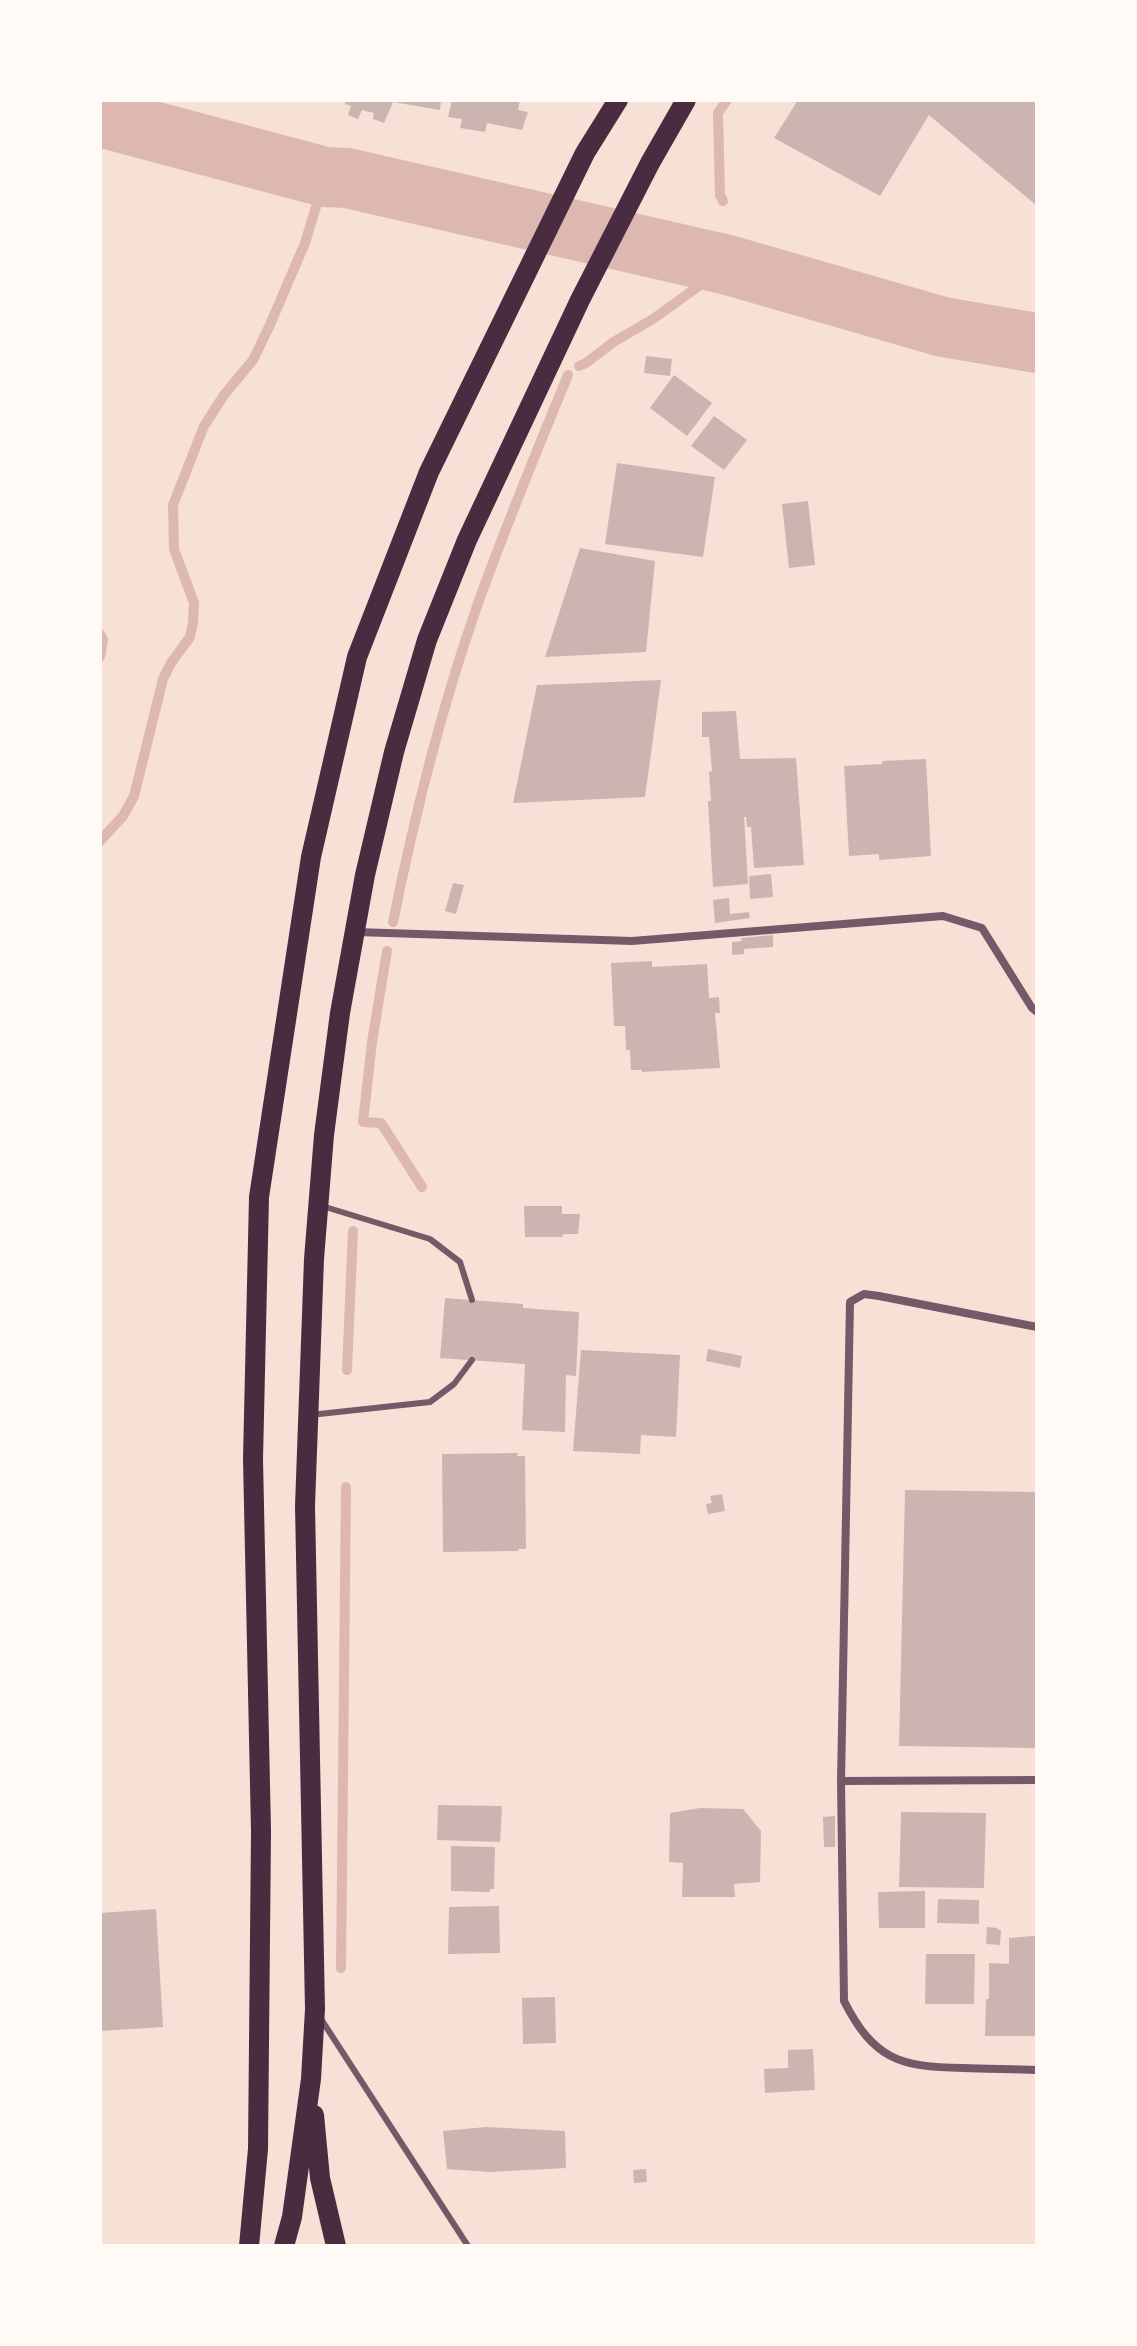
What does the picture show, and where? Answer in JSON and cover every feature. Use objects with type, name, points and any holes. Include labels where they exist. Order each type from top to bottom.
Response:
[{"type":"main road","points":[[249,2246],[258,2149],[261,1879],[253,1459],[259,1197],[311,857],[357,657],[429,472],[585,153],[618,100]]},
{"type":"main road","points":[[284,2246],[292,2217],[311,2079],[315,2009],[305,1506],[314,1259],[340,1013],[365,875],[394,752],[427,640],[467,540],[580,300],[686,100]]},
{"type":"main road","points":[[311,2079],[320,2178],[336,2246]]},
{"type":"street","points":[[355,932],[632,941],[943,916],[982,928],[1037,1012]]},
{"type":"street","points":[[1037,1327],[879,1296],[864,1294],[850,1302],[841,1781],[844,2001],[855,2023],[873,2044],[885,2052],[922,2067],[1037,2070]]},
{"type":"street","points":[[841,1781],[1037,1780]]},
{"type":"lane","points":[[318,1205],[430,1239],[460,1262],[472,1300]]},
{"type":"lane","points":[[308,1415],[430,1402],[454,1384],[472,1360]]},
{"type":"lane","points":[[315,2009],[468,2246]]},
{"type":"building","points":[[346,100],[441,100],[440,110],[393,102],[384,123],[373,119],[374,113],[362,110],[358,119],[348,115],[351,106],[345,104]]},
{"type":"building","points":[[452,100],[520,100],[518,110],[528,112],[522,130],[487,123],[485,132],[460,128],[462,119],[448,117]]},
{"type":"building","points":[[798,100],[1037,100],[1037,206],[929,115],[880,196],[774,138]]},
{"type":"building","points":[[646,356],[672,359],[670,376],[644,373]]},
{"type":"building","points":[[674,375],[712,403],[687,436],[650,408]]},
{"type":"building","points":[[714,416],[747,440],[724,470],[691,446]]},
{"type":"building","points":[[617,463],[715,477],[703,557],[605,544]]},
{"type":"building","points":[[808,501],[815,565],[789,568],[782,504]]},
{"type":"building","points":[[580,548],[655,561],[646,652],[545,657]]},
{"type":"building","points":[[661,680],[645,797],[513,803],[537,685]]},
{"type":"building","points":[[736,711],[740,759],[796,758],[804,865],[754,868],[751,827],[747,827],[744,817],[748,884],[713,887],[708,801],[711,801],[709,772],[712,771],[709,737],[702,737],[702,712]]},
{"type":"building","points":[[926,759],[931,856],[879,860],[879,854],[849,856],[844,766]]},
{"type":"building","points":[[771,874],[773,897],[750,899],[749,876]]},
{"type":"building","points":[[453,883],[464,885],[456,914],[445,911]]},
{"type":"building","points":[[729,898],[730,914],[749,912],[750,918],[715,923],[713,900]]},
{"type":"building","points":[[773,935],[773,947],[744,949],[744,954],[732,955],[732,942],[742,941],[741,938]]},
{"type":"building","points":[[652,961],[652,967],[707,964],[709,998],[719,997],[720,1013],[715,1013],[720,1068],[631,1070],[625,1026],[614,1026],[611,963]]},
{"type":"building","points":[[524,1206],[562,1206],[562,1214],[580,1214],[578,1234],[525,1237]]},
{"type":"building","points":[[445,1298],[579,1312],[576,1376],[566,1375],[565,1432],[522,1430],[525,1364],[440,1358]]},
{"type":"building","points":[[708,1349],[742,1356],[740,1368],[706,1361]]},
{"type":"building","points":[[581,1350],[680,1355],[676,1437],[641,1435],[640,1454],[573,1451]]},
{"type":"building","points":[[518,1453],[517,1456],[525,1456],[526,1549],[443,1552],[442,1454]]},
{"type":"building","points":[[905,1490],[1037,1492],[1037,1748],[899,1746]]},
{"type":"building","points":[[722,1494],[725,1511],[708,1514],[706,1504],[712,1503],[710,1496]]},
{"type":"building","points":[[438,1805],[502,1806],[500,1842],[437,1840]]},
{"type":"building","points":[[700,1808],[743,1809],[761,1831],[760,1882],[734,1884],[735,1897],[682,1897],[683,1863],[669,1862],[670,1813]]},
{"type":"building","points":[[901,1812],[986,1813],[984,1888],[899,1887]]},
{"type":"building","points":[[835,1816],[835,1847],[824,1847],[823,1817]]},
{"type":"building","points":[[451,1846],[495,1847],[494,1889],[490,1892],[451,1891]]},
{"type":"building","points":[[925,1891],[925,1928],[879,1928],[878,1892]]},
{"type":"building","points":[[938,1899],[979,1900],[979,1924],[937,1923]]},
{"type":"building","points":[[499,1906],[500,1953],[448,1954],[449,1907]]},
{"type":"building","points":[[156,1909],[163,2027],[100,2031],[100,1913]]},
{"type":"building","points":[[987,1927],[1001,1930],[1000,1945],[986,1944]]},
{"type":"building","points":[[1037,1936],[1037,2036],[985,2036],[989,1963],[1009,1964],[1009,1938]]},
{"type":"building","points":[[926,1954],[975,1954],[974,2004],[925,2004]]},
{"type":"building","points":[[555,1997],[556,2043],[523,2044],[522,1998]]},
{"type":"building","points":[[813,2049],[815,2090],[765,2093],[764,2069],[788,2068],[788,2050]]},
{"type":"building","points":[[486,2127],[565,2131],[566,2168],[490,2172],[447,2169],[443,2131]]},
{"type":"building","points":[[646,2169],[647,2182],[634,2183],[633,2170]]},
{"type":"waterway","points":[[723,201],[720,195],[718,113],[727,100]]},
{"type":"waterway","points":[[100,117],[325,177],[347,178],[728,265],[943,327],[1037,343]]},
{"type":"waterway","points":[[100,841],[123,816],[134,796],[163,679],[190,637],[194,603],[174,549],[173,505],[204,426],[224,395],[253,360],[269,327],[305,243],[325,177]]},
{"type":"waterway","points":[[579,366],[653,319],[728,265]]},
{"type":"waterway","points":[[393,922],[429,766],[462,650],[497,552],[568,375]]},
{"type":"waterway","points":[[100,634],[103,640],[100,657]]},
{"type":"waterway","points":[[387,951],[363,1122],[381,1123],[422,1187]]},
{"type":"waterway","points":[[347,1370],[353,1231]]},
{"type":"waterway","points":[[341,1968],[346,1487]]}]
